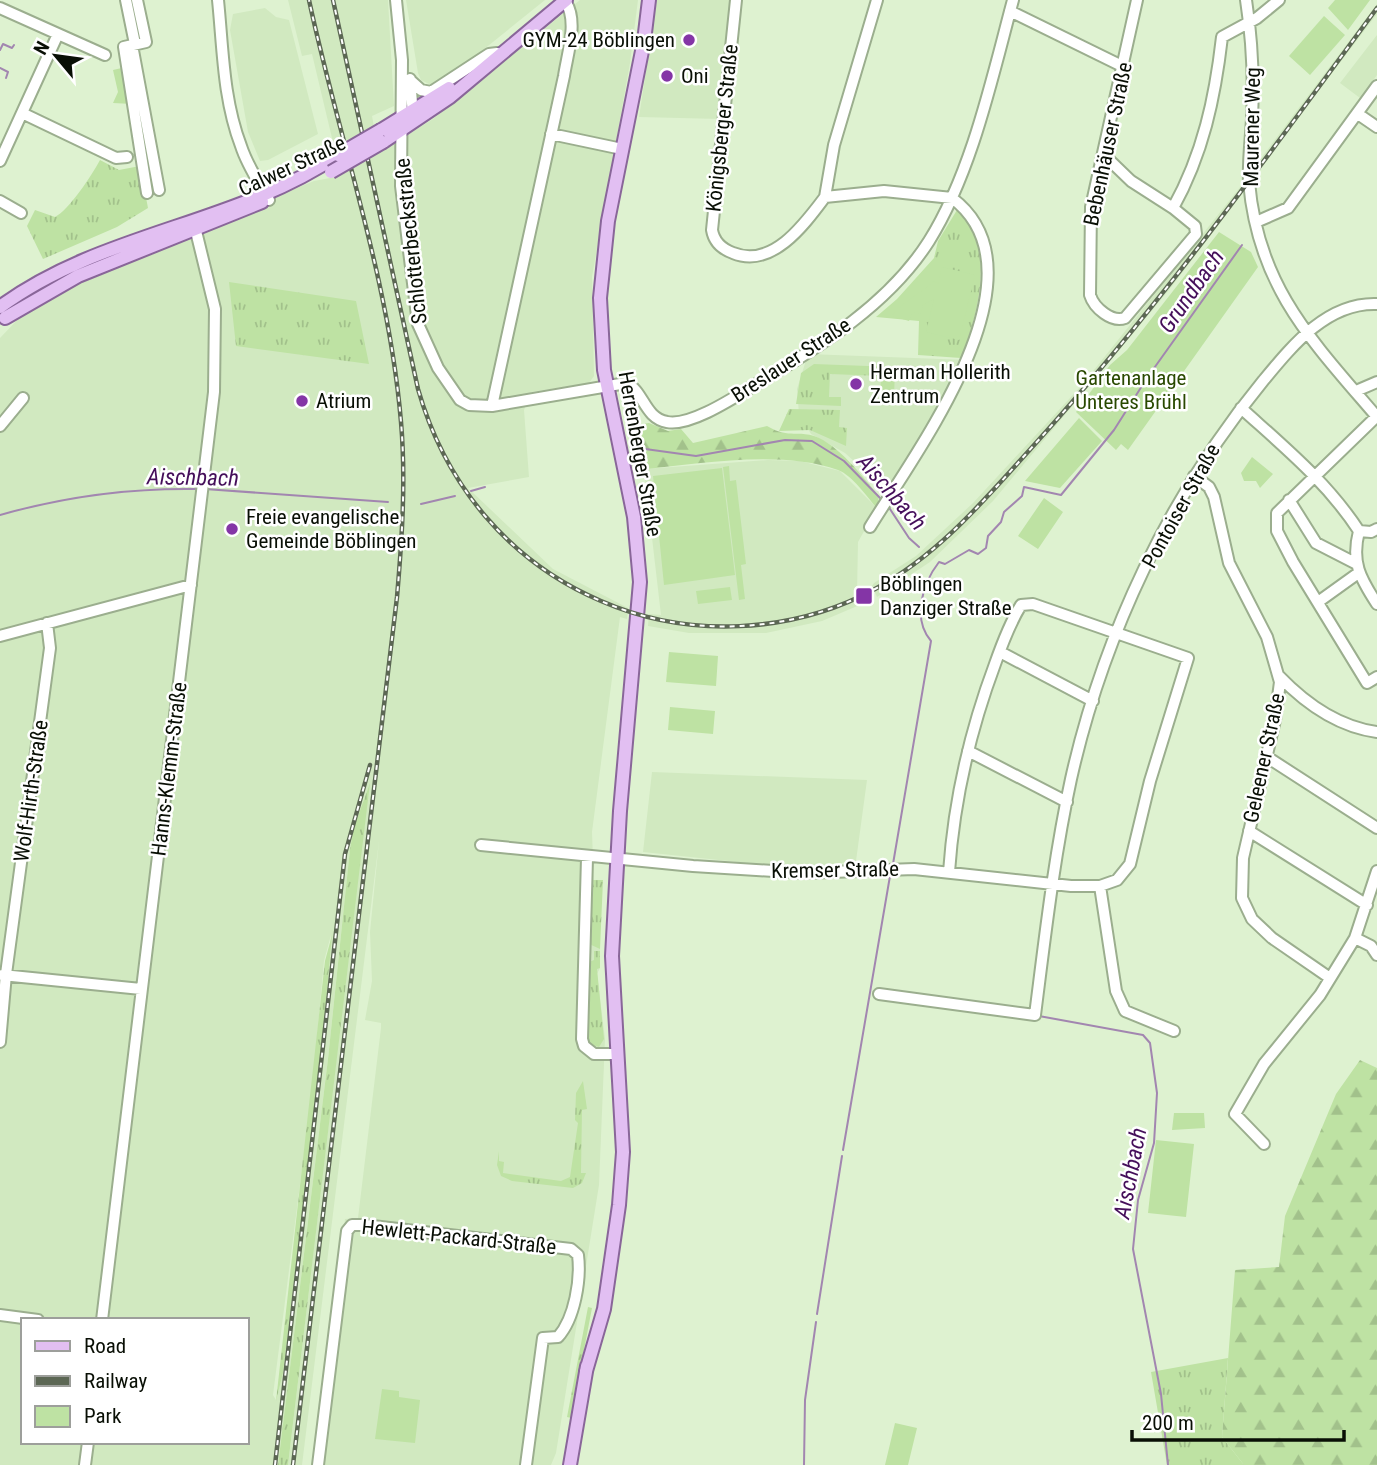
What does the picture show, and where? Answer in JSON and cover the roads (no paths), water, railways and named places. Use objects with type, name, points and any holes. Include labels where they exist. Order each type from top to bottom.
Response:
[{"type":"main road","name":"Calwer Straße","points":[[2,312],[268,193],[312,178],[332,163],[382,136],[408,114],[474,72],[559,0]]},
{"type":"main road","name":"Calwer Straße","points":[[332,163],[382,136],[401,131],[470,80],[566,0]]},
{"type":"main road","name":"Herrenberger Straße","points":[[570,1465],[586,1371],[604,1309],[604,1292],[622,1181],[612,956],[617,860],[640,582],[634,517],[607,386],[600,331],[600,283],[619,149],[640,58],[647,0]]},
{"type":"street","points":[[126,0],[159,190]]},
{"type":"street","points":[[137,0],[146,42],[124,47],[147,193]]},
{"type":"street","points":[[218,0],[221,55],[233,118],[241,148],[268,193]]},
{"type":"street","points":[[396,0],[408,114]]},
{"type":"street","points":[[492,406],[571,30],[570,7],[566,0]]},
{"type":"street","name":"Königsberger Straße","points":[[736,0],[713,210],[713,237],[723,249],[745,258],[776,249],[800,230],[825,197]]},
{"type":"street","points":[[870,527],[964,366],[983,305],[986,251],[974,220],[952,198],[884,191],[825,197],[834,145],[877,0]]},
{"type":"street","name":"Bebenhäuser Straße","points":[[1138,0],[1091,206],[1088,251],[1090,295],[1095,306],[1114,319],[1125,318],[1187,245],[1196,230],[1173,208]]},
{"type":"street","name":"Maurener Weg","points":[[1246,0],[1254,67],[1249,180],[1256,222],[1269,270],[1305,333],[1377,417]]},
{"type":"street","points":[[1103,154],[1131,181],[1173,208],[1202,145],[1215,95],[1222,37],[1250,22],[1279,0]]},
{"type":"street","name":"Breslauer Straße","points":[[607,386],[621,383],[632,386],[648,411],[668,423],[686,420],[723,405],[825,342],[891,287],[928,242],[952,198],[1012,5],[1124,67]]},
{"type":"street","points":[[0,8],[105,55]]},
{"type":"street","points":[[0,161],[58,34]]},
{"type":"street","name":"Calwer Straße","points":[[411,81],[424,91],[435,89],[489,54],[497,53]]},
{"type":"street","points":[[402,60],[411,81],[408,114]]},
{"type":"street","points":[[1256,222],[1288,208],[1377,86]]},
{"type":"street","points":[[22,113],[116,158],[127,157]]},
{"type":"street","name":"Schlotterbeckstraße","points":[[408,114],[401,131],[401,186],[418,324],[438,368],[460,400],[469,405],[492,406],[607,386]]},
{"type":"street","points":[[1358,114],[1377,127]]},
{"type":"street","points":[[551,134],[619,149]]},
{"type":"street","name":"Calwer Straße","points":[[268,193],[332,163]]},
{"type":"street","points":[[0,201],[21,213]]},
{"type":"street","name":"Hanns-Klemm-Straße","points":[[102,1318],[202,496],[216,340],[213,297],[194,225]]},
{"type":"street","points":[[1305,333],[1356,305],[1377,304]]},
{"type":"street","name":"Pontoiser Straße","points":[[879,994],[1035,1015],[1067,802],[1093,701],[1118,632],[1151,558],[1194,476],[1241,408],[1305,333]]},
{"type":"street","points":[[1356,391],[1377,382]]},
{"type":"street","points":[[0,426],[23,398]]},
{"type":"street","points":[[1241,408],[1314,474],[1341,503],[1359,531],[1356,568],[1318,601]]},
{"type":"street","points":[[1377,417],[1314,474],[1277,513],[1277,531],[1293,562],[1367,683],[1377,677]]},
{"type":"street","name":"Geleener Straße","points":[[1194,476],[1209,487],[1214,497],[1229,563],[1260,621],[1279,676],[1267,757],[1249,831],[1240,888],[1248,913],[1272,938],[1330,978]]},
{"type":"street","points":[[1289,500],[1317,543],[1356,568],[1377,603]]},
{"type":"street","points":[[1359,531],[1371,533],[1377,529]]},
{"type":"street","points":[[0,636],[191,585]]},
{"type":"street","points":[[949,872],[954,823],[968,751],[1000,652],[1019,608],[1025,603],[1118,632],[1188,658],[1150,781],[1130,864],[1123,875],[1100,886],[1116,991],[1125,1011],[1174,1031]]},
{"type":"street","name":"Wolf-Hirth-Straße","points":[[0,1042],[2,973],[50,648],[47,623]]},
{"type":"street","points":[[1000,652],[1093,701]]},
{"type":"street","points":[[1279,676],[1316,707],[1340,722],[1377,732]]},
{"type":"street","points":[[968,751],[1067,802]]},
{"type":"street","points":[[1267,757],[1377,828]]},
{"type":"street","points":[[1249,831],[1367,905]]},
{"type":"street","points":[[481,845],[617,860]]},
{"type":"street","points":[[587,858],[582,1039],[584,1046],[594,1054],[618,1054]]},
{"type":"street","name":"Kremser Straße","points":[[617,860],[790,872],[892,869],[949,872],[1053,885],[1100,886]]},
{"type":"street","points":[[1264,1143],[1235,1114],[1264,1063],[1330,978],[1355,938],[1377,871]]},
{"type":"street","points":[[1355,938],[1371,946],[1377,955]]},
{"type":"street","points":[[2,973],[141,989]]},
{"type":"street","name":"Hewlett-Packard-Straße","points":[[318,1465],[347,1231],[352,1225],[571,1249],[578,1255],[573,1304],[566,1328],[558,1337],[543,1338],[526,1465]]},
{"type":"street","points":[[0,1315],[23,1318]]},
{"type":"street","points":[[85,1465],[88,1444]]},
{"type":"waterway","points":[[0,50],[3,44],[12,48],[14,45]]},
{"type":"waterway","points":[[0,68],[8,72],[6,78]]},
{"type":"waterway","name":"Grundbach","points":[[893,864],[931,641],[925,632],[921,612],[924,591],[933,571],[939,562],[945,564],[969,550],[978,554],[986,548],[988,536],[1001,522],[1004,512],[1022,496],[1024,487],[1061,495],[1114,430],[1147,378],[1242,245]]},
{"type":"waterway","name":"Aischbach","points":[[638,448],[696,456],[785,440],[812,441],[844,461],[882,500]]},
{"type":"waterway","name":"Aischbach","points":[[471,491],[485,487]]},
{"type":"waterway","name":"Aischbach","points":[[0,515],[97,495],[196,489]]},
{"type":"waterway","name":"Aischbach","points":[[205,489],[388,502]]},
{"type":"waterway","name":"Aischbach","points":[[421,504],[455,496]]},
{"type":"waterway","name":"Aischbach","points":[[888,506],[909,538],[919,547]]},
{"type":"waterway","points":[[843,1150],[890,876]]},
{"type":"waterway","name":"Aischbach","points":[[1039,1016],[1143,1035],[1150,1043],[1157,1093],[1154,1143],[1138,1200],[1133,1249],[1161,1394],[1168,1465]]},
{"type":"waterway","points":[[817,1314],[842,1156]]},
{"type":"waterway","points":[[804,1465],[805,1400],[816,1322]]},
{"type":"railway","points":[[293,1465],[397,597],[403,488],[401,422],[386,315],[309,0]]},
{"type":"railway","points":[[333,0],[418,389],[445,457],[485,516],[537,565],[568,585],[601,601],[634,613],[704,626],[775,623],[843,604],[898,575],[961,524],[1081,392],[1169,285],[1377,8]]},
{"type":"railway","points":[[275,1465],[345,854],[370,765]]},
{"type":"place","name":"GYM-24 Böblingen","points":[[689,40]]},
{"type":"place","name":"Oni","points":[[667,76]]},
{"type":"place","name":"Herman Hollerith Zentrum","points":[[856,384]]},
{"type":"place","name":"Atrium","points":[[302,401]]},
{"type":"place","name":"Freie evangelische Gemeinde Böblingen","points":[[232,529]]},
{"type":"place","name":"Böblingen Danziger Straße","points":[[864,596]]},
{"type":"park label","name":"Gartenanlage Unteres Brühl","points":[[1131,390]]}]
